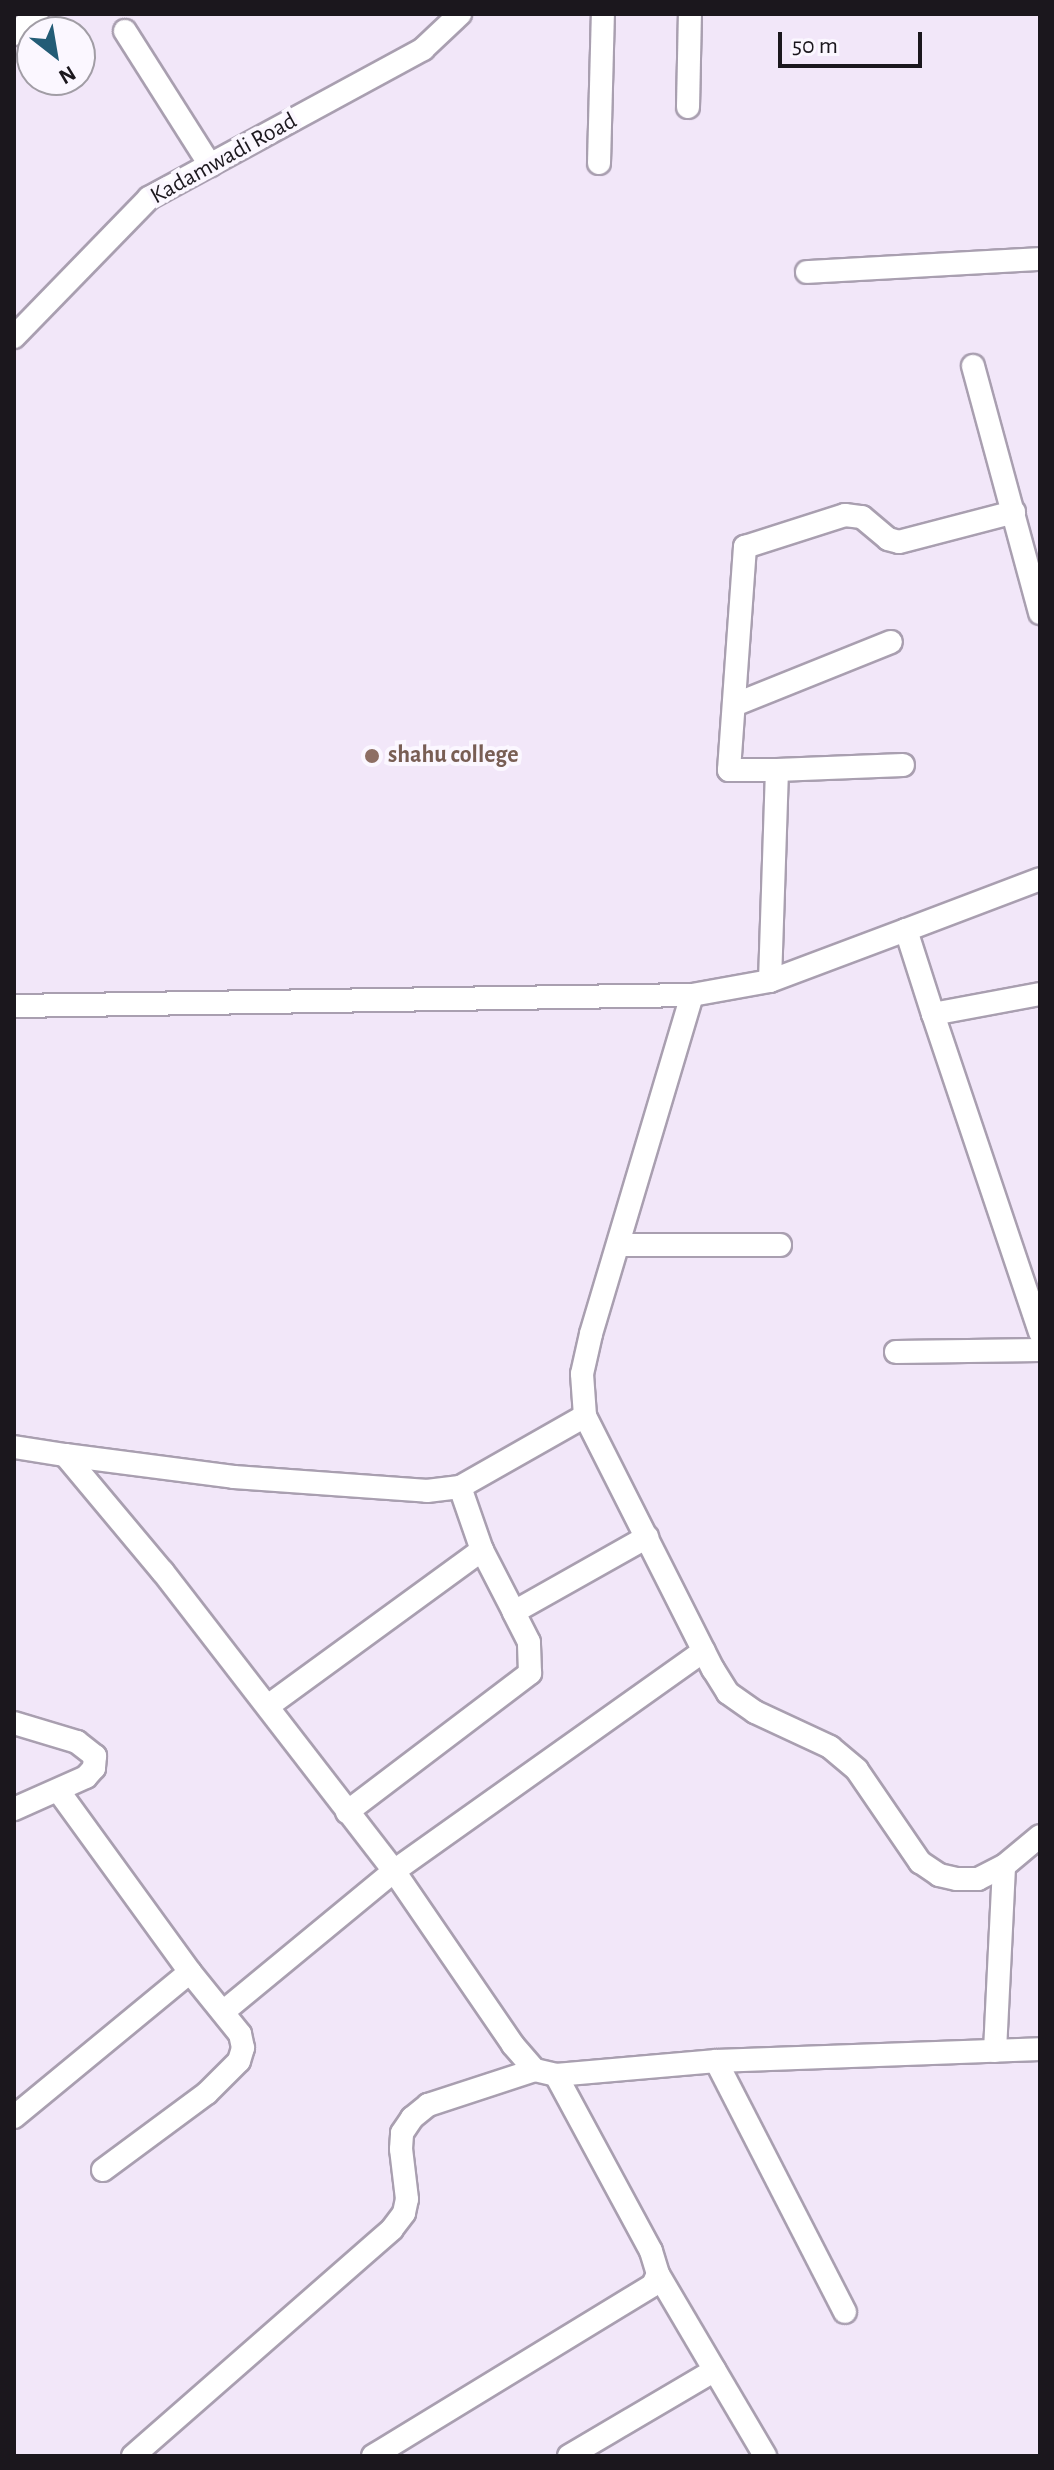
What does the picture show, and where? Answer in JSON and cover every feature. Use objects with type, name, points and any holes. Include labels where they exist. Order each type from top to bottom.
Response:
[{"type":"street","points":[[14,34],[37,14]]},
{"type":"street","name":"Kadamwadi Road","points":[[19,327],[149,198],[423,49],[460,14]]},
{"type":"street","points":[[599,163],[603,14]]},
{"type":"street","points":[[688,107],[690,14]]},
{"type":"street","points":[[125,31],[210,165]]},
{"type":"street","points":[[807,272],[1040,259]]},
{"type":"street","points":[[973,366],[1040,613]]},
{"type":"street","points":[[903,765],[729,770],[745,547],[845,515],[862,517],[888,539],[899,542],[1014,512]]},
{"type":"street","points":[[734,705],[891,642]]},
{"type":"street","points":[[770,981],[777,770]]},
{"type":"street","points":[[14,1006],[692,995],[770,981],[1040,879]]},
{"type":"street","points":[[906,930],[1040,1332]]},
{"type":"street","points":[[933,1014],[1040,994]]},
{"type":"street","points":[[692,995],[582,1374],[585,1416],[728,1693],[755,1712],[830,1747],[857,1770],[920,1862],[939,1875],[978,1879],[1004,1866],[1040,1836]]},
{"type":"street","points":[[621,1245],[780,1245]]},
{"type":"street","points":[[896,1352],[1040,1350]]},
{"type":"street","points":[[14,1447],[234,1477],[427,1491],[460,1487],[585,1416]]},
{"type":"street","points":[[65,1455],[163,1572],[394,1871],[513,2045],[546,2073],[651,2251],[658,2274],[765,2456]]},
{"type":"street","points":[[347,1812],[530,1673],[529,1642],[482,1550],[460,1487]]},
{"type":"street","points":[[514,1612],[647,1537]]},
{"type":"street","points":[[268,1706],[482,1550]]},
{"type":"street","points":[[223,2012],[394,1871],[704,1651]]},
{"type":"street","points":[[14,1723],[77,1742],[95,1756],[94,1768],[86,1777],[59,1792],[14,1809]]},
{"type":"street","points":[[59,1792],[190,1972],[240,2034],[243,2048],[239,2061],[207,2093],[103,2170]]},
{"type":"street","points":[[995,2051],[1004,1866]]},
{"type":"street","points":[[14,2117],[190,1972]]},
{"type":"street","points":[[133,2456],[392,2229],[404,2213],[407,2199],[402,2133],[412,2118],[428,2105],[546,2073],[716,2061],[1040,2049]]},
{"type":"street","points":[[716,2061],[845,2312]]},
{"type":"street","points":[[373,2456],[644,2292],[658,2274]]},
{"type":"street","points":[[569,2456],[715,2370]]},
{"type":"place","name":"shahu college","points":[[372,756]]}]
